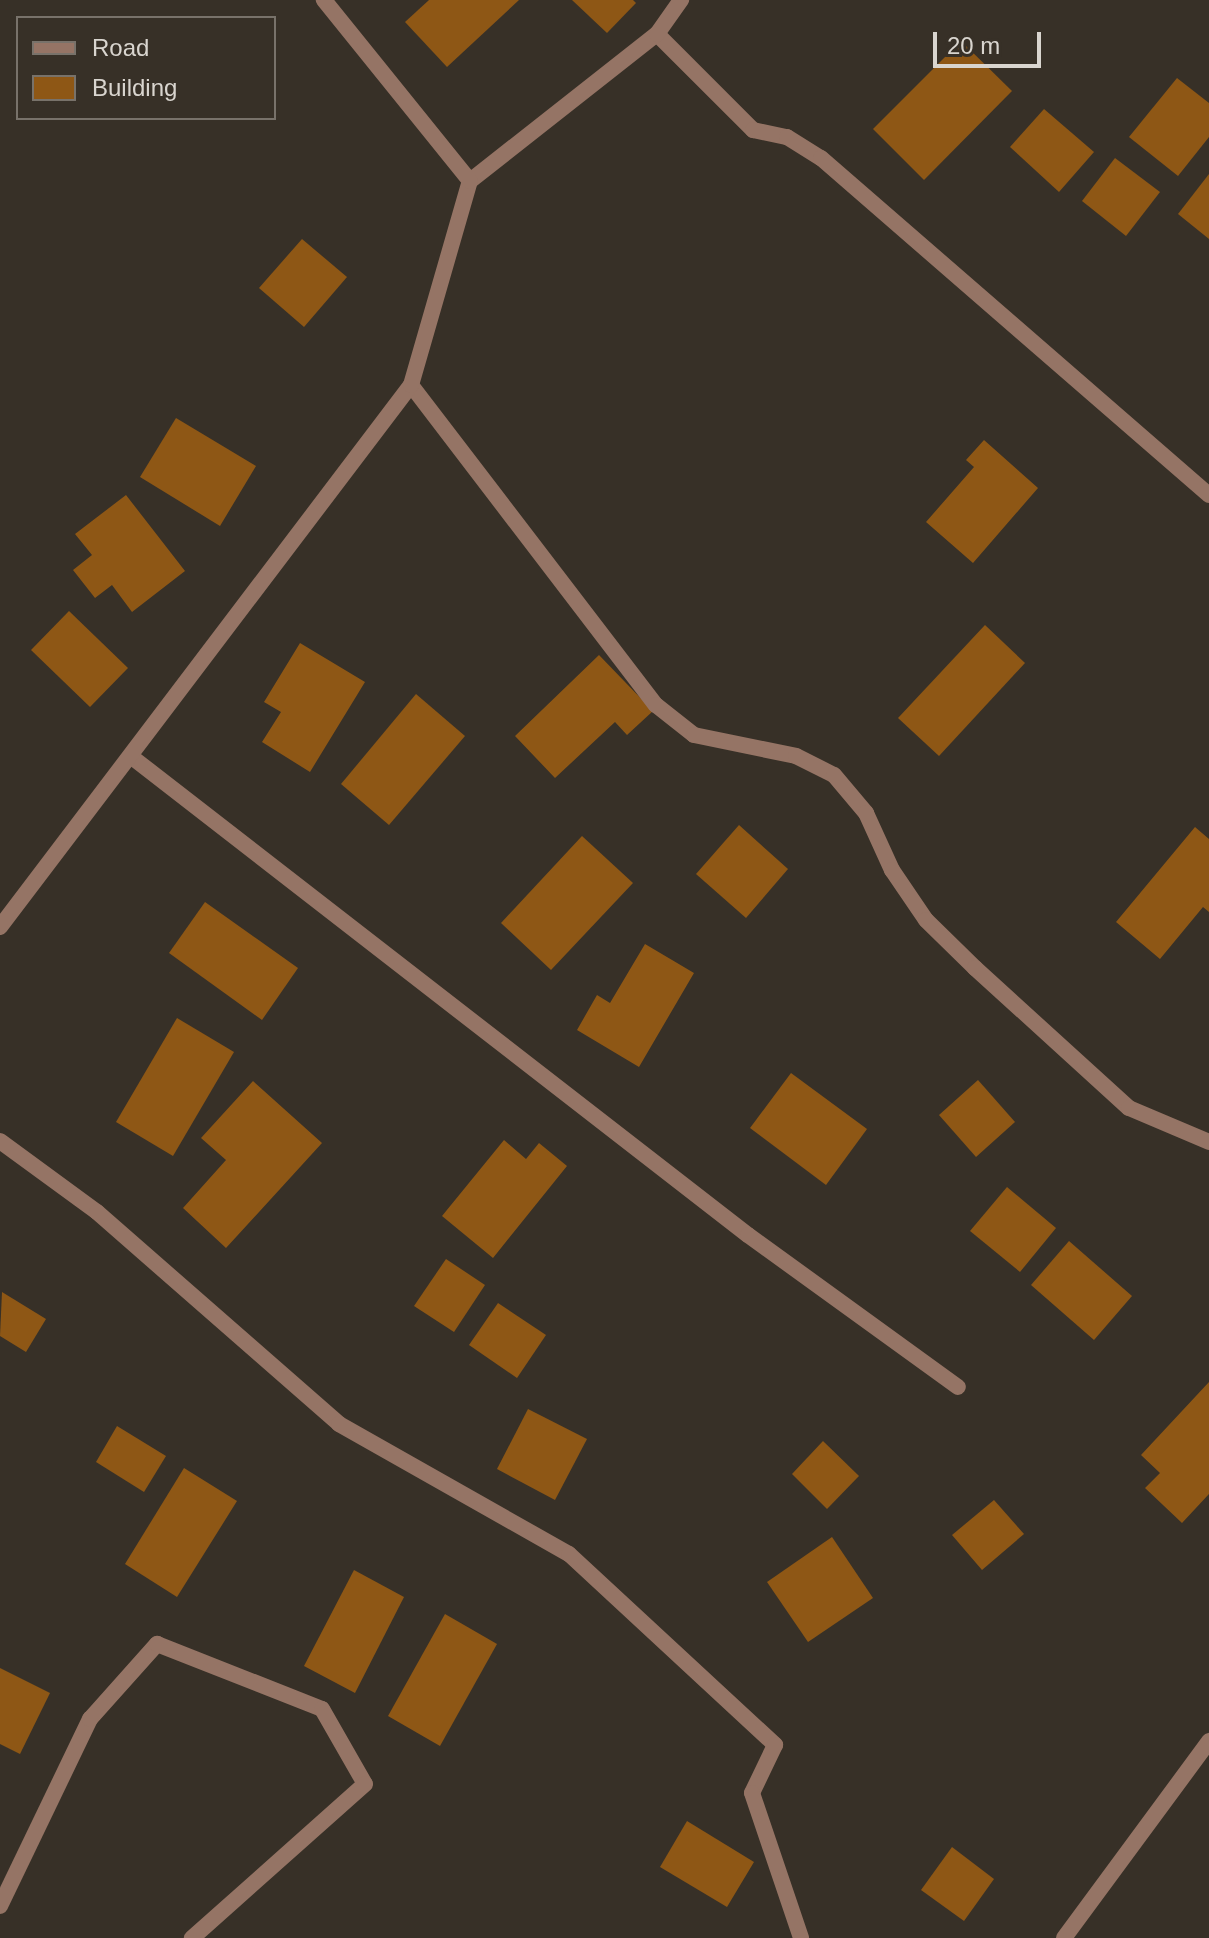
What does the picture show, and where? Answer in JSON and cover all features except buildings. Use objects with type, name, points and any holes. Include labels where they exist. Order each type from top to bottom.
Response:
[{"type":"street","points":[[324,0],[470,181]]},
{"type":"street","points":[[0,927],[133,758],[307,514],[351,457],[383,428],[411,385],[470,181],[657,34],[681,0]]},
{"type":"street","points":[[657,34],[753,130],[787,137],[821,158],[1209,495]]},
{"type":"street","points":[[411,385],[656,705],[694,735],[796,756],[834,775],[866,813],[892,870],[926,920],[975,968],[1129,1108],[1209,1142]]},
{"type":"street","points":[[133,758],[748,1235],[958,1387]]},
{"type":"street","points":[[0,1141],[97,1212],[339,1424],[569,1554],[775,1745],[752,1793],[801,1938]]},
{"type":"street","points":[[0,1906],[90,1719],[157,1644],[322,1709],[365,1784],[192,1938]]},
{"type":"street","points":[[1064,1938],[1209,1741]]}]
